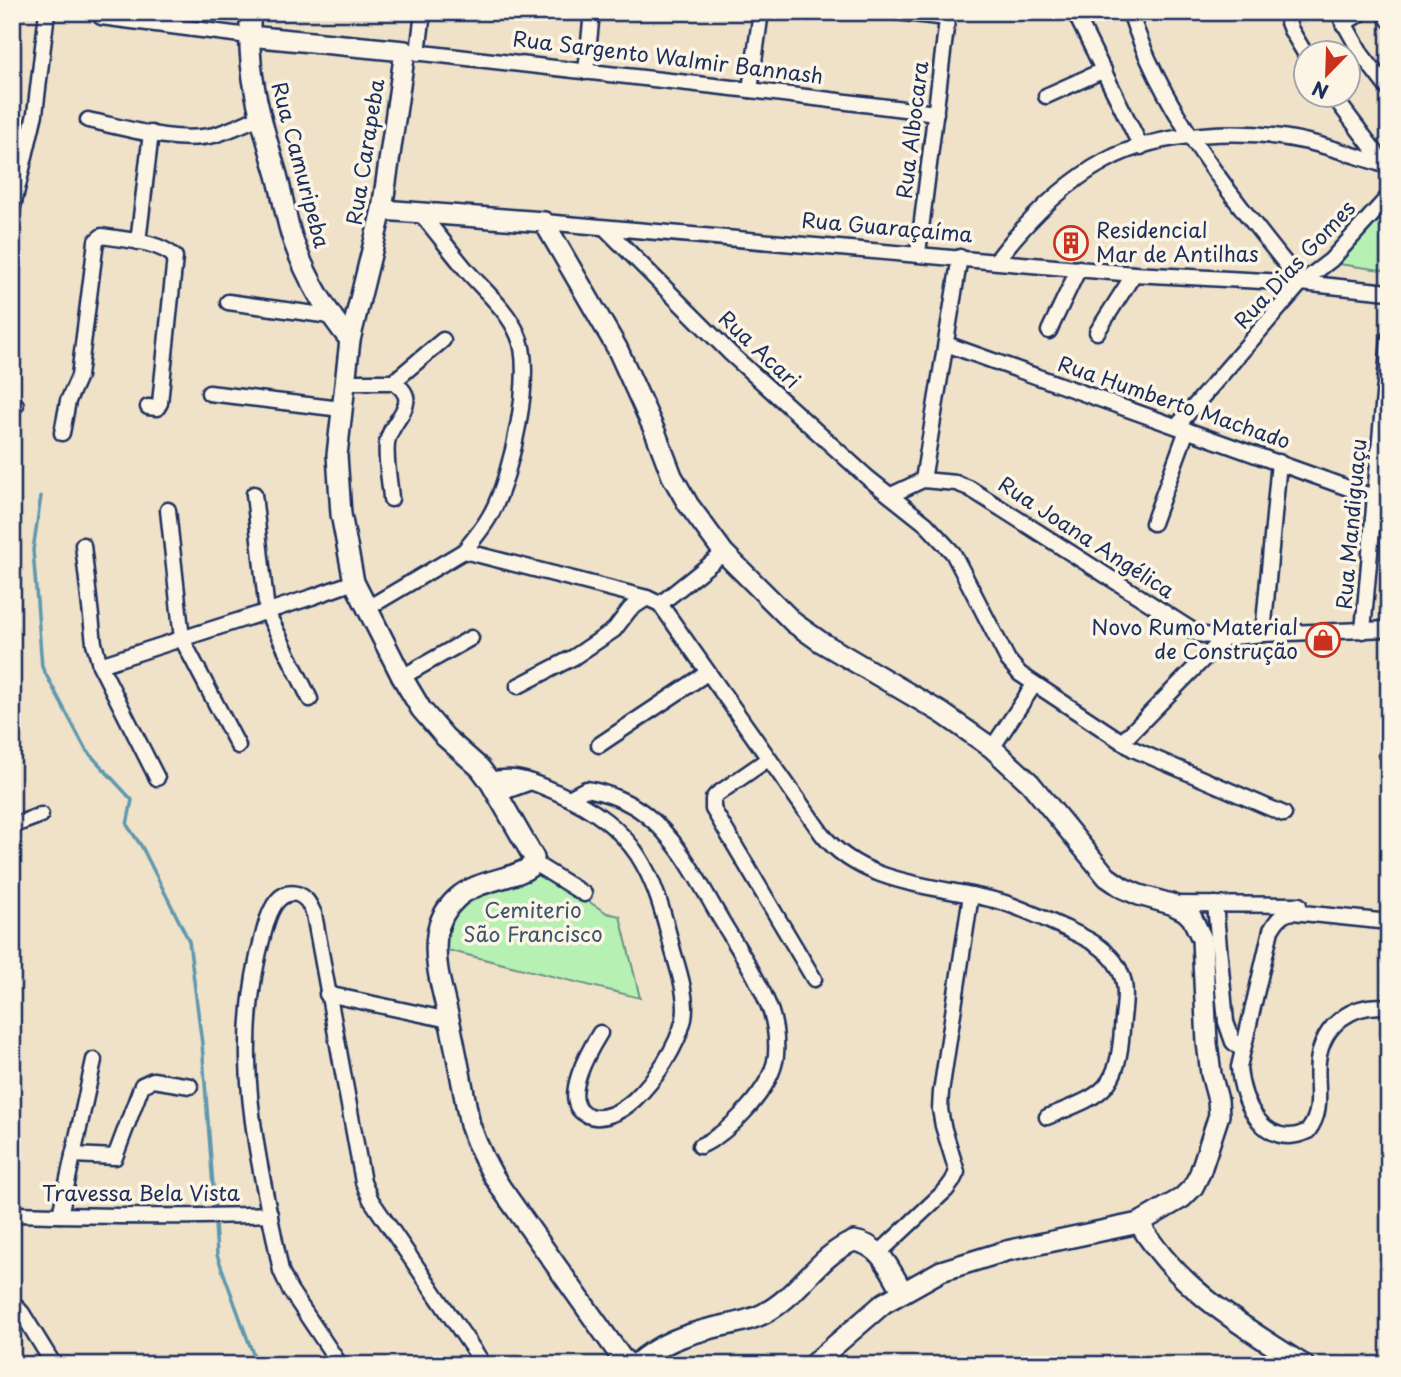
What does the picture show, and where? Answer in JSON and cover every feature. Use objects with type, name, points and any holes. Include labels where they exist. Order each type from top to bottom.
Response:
[{"type":"main road","name":"Rua Camuripeba","points":[[251,12],[248,36],[251,70],[260,117],[294,241],[330,316],[349,340]]},
{"type":"main road","name":"Rua Sargento Walmir Bannash","points":[[248,36],[411,52]]},
{"type":"main road","name":"Rua Carapeba","points":[[349,340],[382,210],[411,52]]},
{"type":"main road","name":"Rua Guaraçaíma","points":[[382,210],[544,222]]},
{"type":"main road","points":[[544,222],[617,348],[672,476],[688,504],[724,553],[794,623],[821,642],[942,713],[992,748],[1030,783],[1107,877],[1131,892],[1185,911],[1192,918],[1202,939],[1207,1043],[1219,1115],[1200,1174],[1182,1198],[1139,1223],[1006,1251],[899,1284],[812,1365]]},
{"type":"main road","points":[[349,340],[337,455],[341,514],[354,582],[402,677],[440,740],[480,768],[494,787],[531,852],[534,863],[526,871],[469,888],[447,908],[436,935],[438,969],[470,1125],[486,1166],[621,1357],[630,1365]]},
{"type":"main road","points":[[1139,1223],[1158,1251],[1208,1302],[1304,1365]]},
{"type":"main road","points":[[635,1365],[656,1348],[680,1337],[762,1315],[781,1304],[827,1258],[845,1244],[854,1241],[863,1242],[880,1252],[899,1284]]},
{"type":"street","points":[[12,211],[35,114],[47,12]]},
{"type":"street","name":"Rua Carapeba","points":[[411,52],[423,12]]},
{"type":"street","points":[[586,72],[592,12]]},
{"type":"street","points":[[750,90],[761,12]]},
{"type":"street","points":[[896,12],[948,15]]},
{"type":"street","points":[[1130,12],[1159,80],[1190,136],[1242,209],[1301,283]]},
{"type":"street","points":[[1284,12],[1296,38]]},
{"type":"street","points":[[1363,12],[1341,18],[1362,55],[1389,90]]},
{"type":"street","points":[[1384,12],[1389,20]]},
{"type":"street","name":"Rua Albocara","points":[[918,253],[948,15]]},
{"type":"street","name":"Rua Sargento Walmir Bannash","points":[[102,17],[248,36]]},
{"type":"street","points":[[1077,17],[1141,147]]},
{"type":"street","name":"Rua Sargento Walmir Bannash","points":[[411,52],[936,113]]},
{"type":"street","points":[[1046,96],[1104,70]]},
{"type":"street","points":[[1343,108],[1387,167]]},
{"type":"street","points":[[88,120],[151,133],[198,137],[216,134],[260,117]]},
{"type":"street","points":[[138,242],[151,133]]},
{"type":"street","points":[[996,261],[1026,222],[1073,183],[1105,160],[1141,147],[1190,136],[1268,135],[1306,142],[1387,167]]},
{"type":"street","name":"Rua Dias Gomes","points":[[1182,428],[1301,283],[1331,260],[1389,196]]},
{"type":"street","points":[[366,609],[464,551],[492,512],[506,478],[517,424],[525,366],[524,348],[517,332],[421,214]]},
{"type":"street","name":"Rua Guaraçaíma","points":[[544,222],[1134,274],[1301,283],[1389,292]]},
{"type":"street","name":"Rua Acari","points":[[605,228],[731,354],[868,478],[926,524],[953,553],[1008,660],[1034,685],[1133,749],[1284,814]]},
{"type":"street","points":[[62,433],[68,401],[79,376],[96,241],[102,236],[138,242],[168,251],[175,257],[159,406],[148,407]]},
{"type":"street","points":[[891,495],[923,480],[960,257]]},
{"type":"street","points":[[1049,331],[1079,268]]},
{"type":"street","points":[[1097,332],[1134,274]]},
{"type":"street","points":[[228,302],[330,316]]},
{"type":"street","name":"Rua Mandiguaçu","points":[[1363,631],[1382,498],[1389,338]]},
{"type":"street","points":[[393,382],[443,341]]},
{"type":"street","name":"Rua Humberto Machado","points":[[946,344],[1382,498]]},
{"type":"street","points":[[346,382],[393,382],[403,388],[407,398],[388,439],[391,499]]},
{"type":"street","points":[[209,393],[341,410]]},
{"type":"street","points":[[1153,523],[1182,428]]},
{"type":"street","points":[[1263,634],[1279,462]]},
{"type":"street","name":"Rua Joana Angélica","points":[[923,480],[956,483],[969,488],[1186,628],[1211,638],[1389,629]]},
{"type":"street","points":[[254,494],[267,612],[310,699]]},
{"type":"street","points":[[168,510],[182,639],[238,746]]},
{"type":"street","points":[[83,545],[94,643],[100,665],[157,778]]},
{"type":"street","points":[[464,551],[653,601],[827,841],[849,861],[884,876],[1008,904],[1093,942],[1109,953],[1124,979],[1120,1056],[1115,1073],[1108,1085],[1097,1095],[1047,1117]]},
{"type":"street","points":[[518,686],[574,657],[619,625],[629,609],[653,601],[724,553]]},
{"type":"street","points":[[100,665],[354,582]]},
{"type":"street","points":[[402,677],[471,638]]},
{"type":"street","points":[[1122,742],[1224,638]]},
{"type":"street","points":[[599,745],[707,673]]},
{"type":"street","points":[[992,748],[1034,685]]},
{"type":"street","points":[[768,759],[716,795],[713,809],[814,979]]},
{"type":"street","points":[[494,787],[531,782],[569,798],[621,834],[644,864],[654,883],[684,1005],[680,1031],[649,1083],[626,1108],[594,1117],[579,1109],[575,1092],[587,1054],[600,1033]]},
{"type":"street","points":[[569,798],[586,789],[600,793],[628,803],[645,814],[660,829],[686,862],[708,897],[743,956],[771,1013],[776,1052],[771,1076],[723,1133],[700,1146]]},
{"type":"street","points":[[12,826],[41,814]]},
{"type":"street","points":[[534,863],[584,894]]},
{"type":"street","points":[[340,1365],[285,1282],[250,1102],[248,1059],[257,956],[269,914],[278,899],[285,894],[301,895],[314,914],[363,1182],[371,1200],[484,1365]]},
{"type":"street","points":[[880,1252],[953,1182],[957,1172],[940,1109],[971,895]]},
{"type":"street","points":[[1171,904],[1326,905],[1389,913]]},
{"type":"street","points":[[1215,904],[1226,1022],[1233,1042],[1242,1050]]},
{"type":"street","points":[[1389,922],[1309,912],[1293,912],[1279,917],[1271,930],[1239,1067],[1240,1083],[1258,1120],[1278,1135],[1289,1137],[1308,1131],[1318,1112],[1318,1061],[1330,1032],[1341,1018],[1354,1009],[1370,1005],[1389,1007]]},
{"type":"street","points":[[327,995],[449,1020]]},
{"type":"street","points":[[60,1215],[94,1060]]},
{"type":"street","points":[[73,1155],[116,1157],[142,1085],[153,1080],[190,1086]]},
{"type":"street","name":"Travessa Bela Vista","points":[[12,1214],[194,1217],[270,1214]]},
{"type":"street","points":[[12,1302],[28,1311],[54,1365]]},
{"type":"green space","points":[[1389,208],[1389,281],[1388,271],[1339,264]]},
{"type":"green space","name":"Cemiterio São Francisco","points":[[540,871],[607,913],[620,916],[640,998],[443,949],[447,916],[460,899]]},
{"type":"waterway","points":[[41,496],[33,550],[42,667],[86,750],[132,800],[127,825],[142,847],[189,941],[202,1044],[215,1212]]},
{"type":"waterway","points":[[215,1223],[217,1255],[257,1365]]},
{"type":"place","name":"Residencial Mar de Antilhas","points":[[1071,243]]},
{"type":"place","name":"Novo Rumo Material de Construção","points":[[1323,640]]}]
